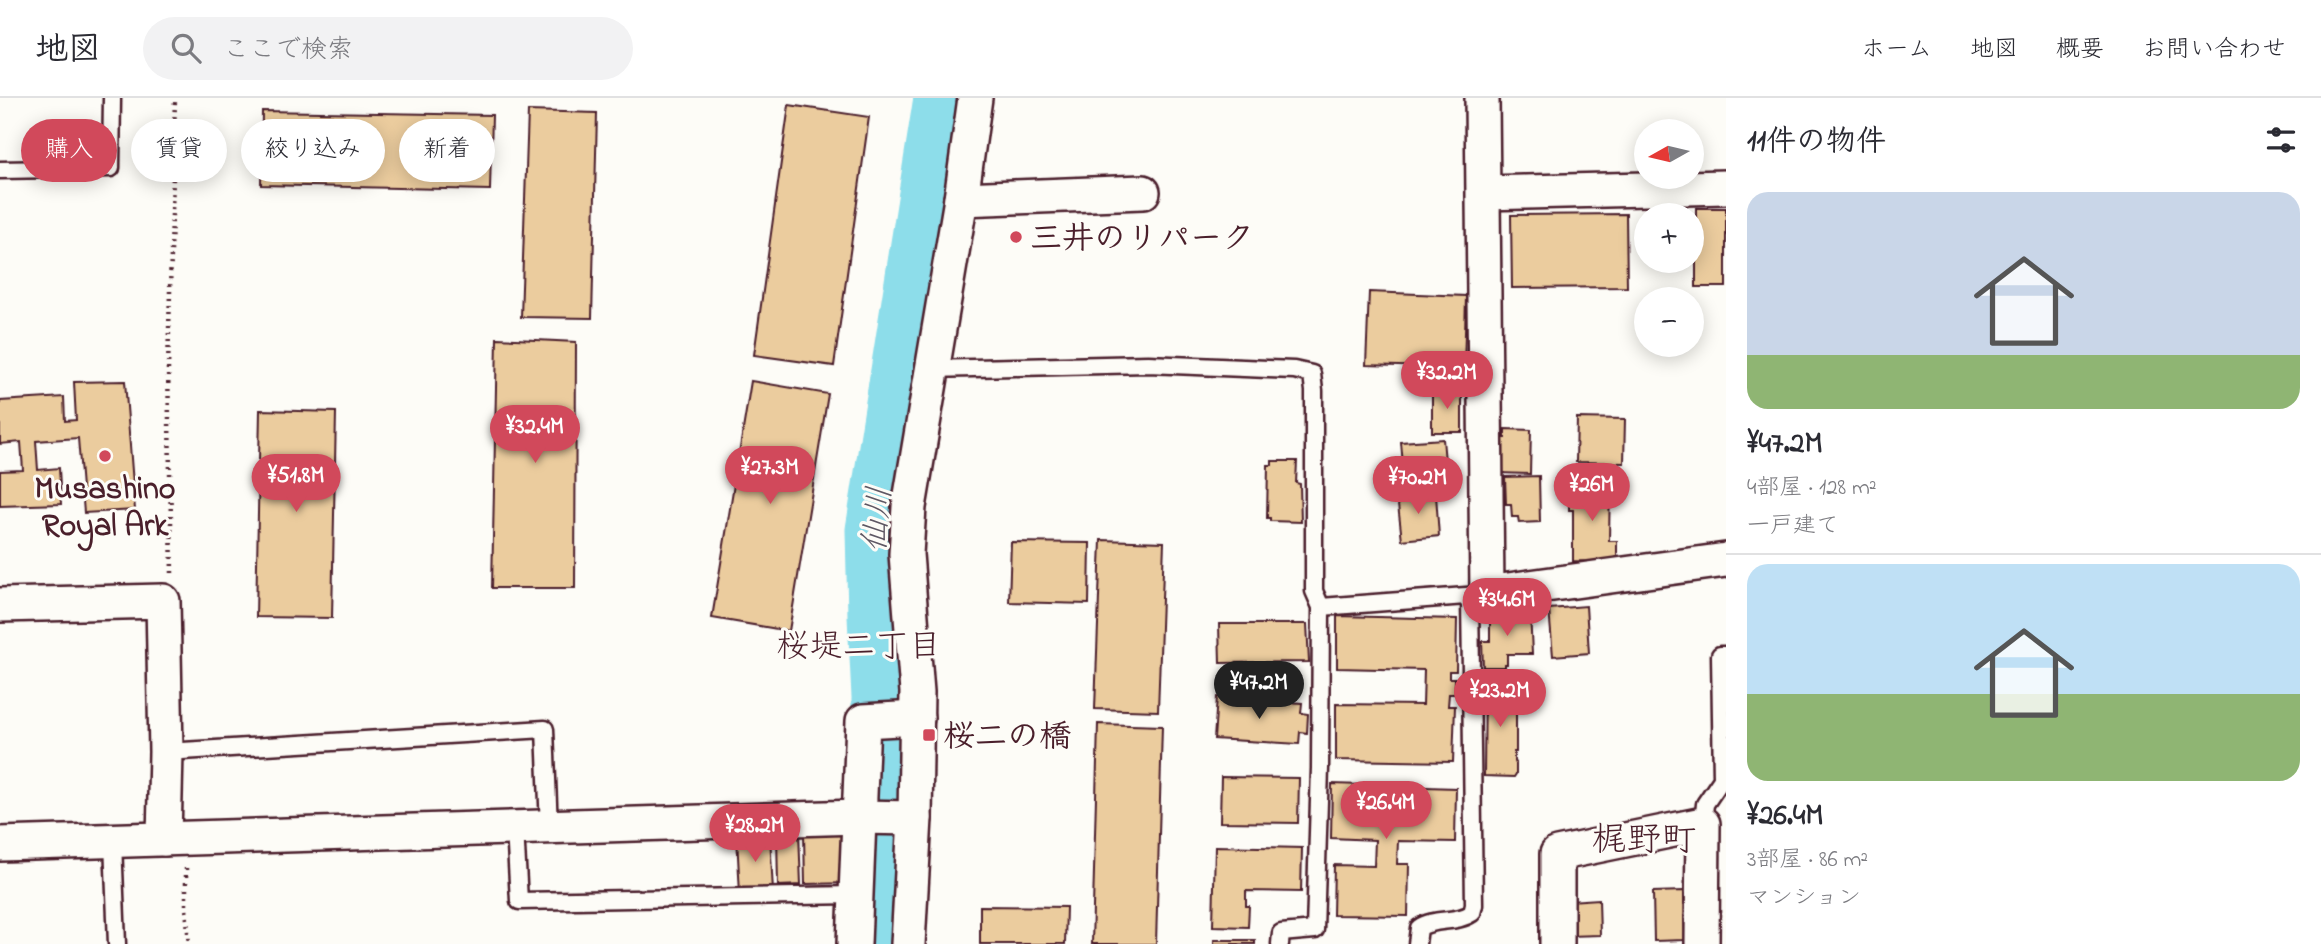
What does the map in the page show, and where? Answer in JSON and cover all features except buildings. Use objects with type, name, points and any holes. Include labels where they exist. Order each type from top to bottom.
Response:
[{"type":"street","points":[[908,944],[917,718],[906,554],[909,507],[961,199],[975,98]]},
{"type":"street","points":[[1482,98],[1484,192],[1479,594],[1726,560]]},
{"type":"street","points":[[1484,192],[1726,187]]},
{"type":"street","points":[[961,199],[1143,192]]},
{"type":"street","points":[[0,605],[163,601],[166,752],[175,838]]},
{"type":"street","points":[[854,944],[857,817],[863,721],[917,718]]},
{"type":"street","points":[[0,844],[857,817],[915,818]]},
{"type":"street","points":[[1557,944],[1558,854],[1703,824],[1702,944]]},
{"type":"lane","points":[[0,170],[111,168],[112,98]]},
{"type":"lane","points":[[931,369],[1148,364],[1286,369],[1312,374],[1314,591],[1321,607],[1315,930],[1281,933],[1280,944]]},
{"type":"lane","points":[[1321,607],[1479,594],[1474,905],[1472,913],[1465,918],[1425,923],[1419,928],[1417,944]]},
{"type":"lane","points":[[1703,824],[1705,804],[1722,779],[1720,655],[1726,655]]},
{"type":"lane","points":[[166,752],[545,729],[549,828]]},
{"type":"lane","points":[[514,828],[519,901],[855,895]]},
{"type":"lane","points":[[113,842],[117,944]]},
{"type":"path","points":[[172,574],[168,369],[175,98]]},
{"type":"path","points":[[175,838],[189,944]]},
{"type":"waterway","name":"仙川","points":[[874,944],[876,697],[870,530],[938,98]]},
{"type":"place","name":"三井のリパーク","points":[[1016,237]]},
{"type":"place","name":"Musashino Royal Ark","points":[[105,456]]},
{"type":"place","name":"桜二の橋","points":[[929,735]]},
{"type":"district","name":"桜堤二丁目","points":[[859,644]]},
{"type":"district","name":"梶野町","points":[[1644,838]]}]
